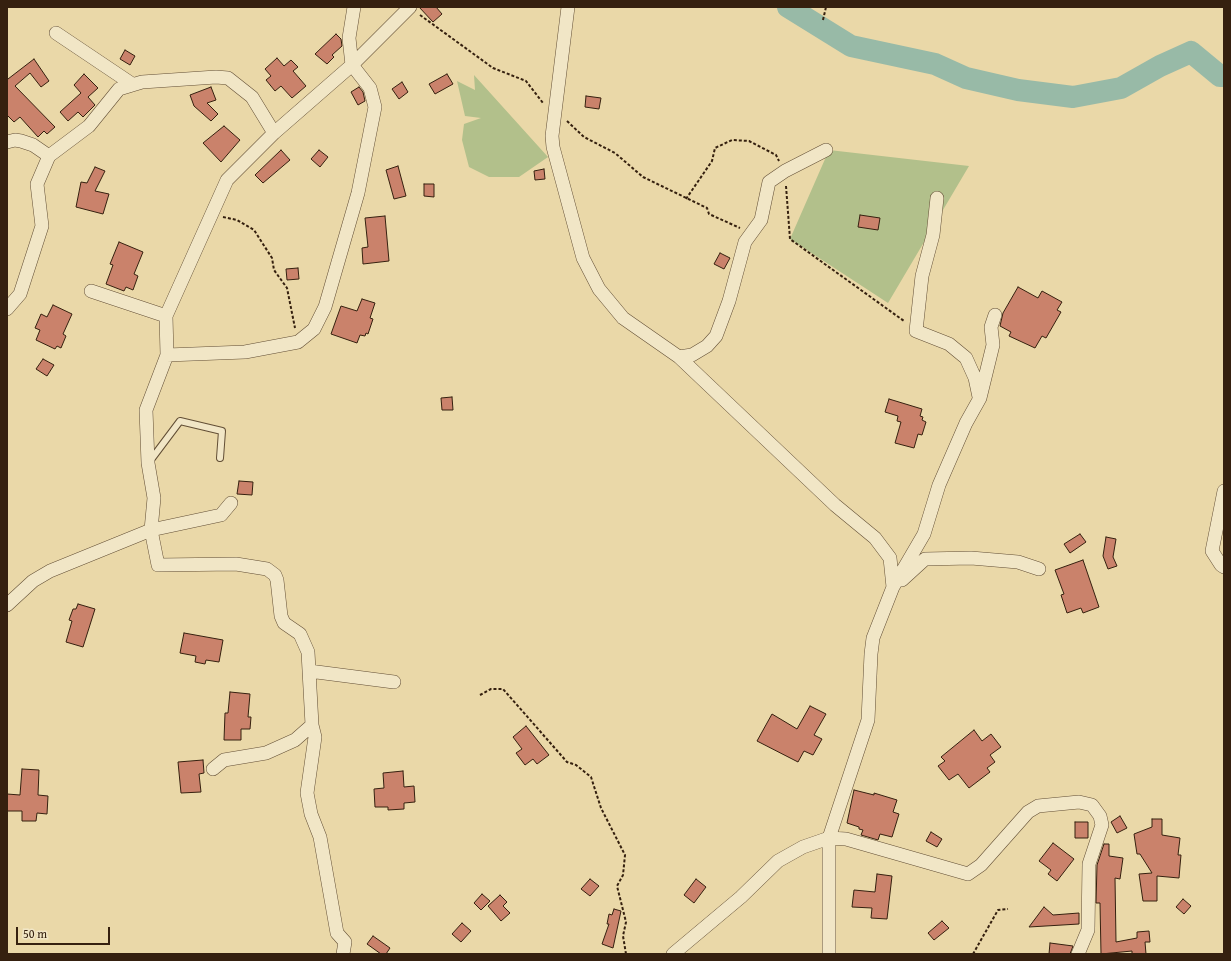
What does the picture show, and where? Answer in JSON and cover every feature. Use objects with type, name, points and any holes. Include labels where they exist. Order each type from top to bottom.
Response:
[{"type":"street","points":[[167,355],[245,352],[298,342],[314,329],[325,307],[358,193],[375,107],[370,88],[352,65],[349,38],[354,7]]},
{"type":"street","points":[[343,954],[345,942],[337,933],[320,837],[311,814],[307,793],[315,738],[312,725],[308,652],[306,644],[300,634],[284,623],[281,616],[278,580],[275,575],[267,569],[236,564],[158,565],[151,530],[154,498],[148,463],[146,410],[167,355],[166,316],[210,213],[227,180],[274,133],[352,65],[410,7]]},
{"type":"street","points":[[568,7],[552,136],[553,147],[583,258],[599,289],[623,318],[678,358],[835,505],[875,538],[890,558],[893,587]]},
{"type":"street","points":[[56,34],[132,84]]},
{"type":"street","points":[[7,309],[20,294],[42,226],[37,184],[49,156],[89,126],[119,90],[132,84],[216,77],[228,78],[252,97],[274,133]]},
{"type":"street","points":[[7,142],[21,140],[33,144],[49,156]]},
{"type":"street","points":[[678,358],[697,352],[706,346],[716,336],[729,301],[745,242],[752,235],[761,220],[769,182],[826,150]]},
{"type":"street","points":[[937,198],[933,235],[922,276],[916,331],[949,344],[966,358],[975,378],[980,398]]},
{"type":"street","points":[[91,291],[166,316]]},
{"type":"street","points":[[829,954],[829,838],[868,720],[873,638],[893,587],[924,534],[938,485],[963,429],[980,398],[993,345],[991,327],[995,315]]},
{"type":"street","points":[[1224,491],[1212,550],[1221,565],[1224,567]]},
{"type":"street","points":[[7,605],[33,582],[50,571],[151,530],[221,515],[231,503]]},
{"type":"street","points":[[893,587],[925,559],[971,558],[1018,562],[1038,569]]},
{"type":"street","points":[[309,671],[394,682]]},
{"type":"street","points":[[213,769],[224,760],[266,753],[274,750],[296,740],[312,725]]},
{"type":"street","points":[[673,954],[741,897],[778,861],[803,847],[829,838],[846,839],[968,874],[981,865],[1028,812],[1038,806],[1079,802],[1092,805],[1100,816],[1102,825],[1089,864],[1088,930],[1078,954]]},
{"type":"lane","points":[[148,463],[180,421],[222,431],[220,458]]},
{"type":"path","points":[[410,7],[493,68],[526,81],[545,104],[556,110],[584,137],[615,153],[643,177],[707,208],[709,214],[752,235]]},
{"type":"path","points":[[823,20],[826,7]]},
{"type":"path","points":[[686,199],[712,161],[715,148],[732,140],[749,140],[776,155],[785,172],[790,239],[916,331]]},
{"type":"path","points":[[210,213],[237,220],[254,230],[272,258],[274,270],[287,288],[298,342]]},
{"type":"path","points":[[480,695],[491,689],[503,689],[567,762],[576,766],[591,777],[601,808],[625,854],[623,875],[616,886],[626,922],[623,936],[626,954]]},
{"type":"path","points":[[973,954],[998,910],[1008,909]]},
{"type":"green space","points":[[474,75],[548,157],[519,177],[489,177],[469,167],[462,140],[464,124],[481,118],[465,116],[457,81],[475,90]]},
{"type":"green space","points":[[829,150],[969,166],[888,303],[790,239]]},
{"type":"building","points":[[419,7],[436,7],[442,14],[433,22]]},
{"type":"building","points":[[336,34],[341,39],[342,46],[332,55],[334,57],[327,64],[315,54]]},
{"type":"building","points":[[125,50],[135,56],[130,65],[120,59]]},
{"type":"building","points":[[277,58],[284,66],[291,60],[298,67],[293,71],[306,86],[292,98],[281,86],[275,91],[266,80],[271,76],[265,69]]},
{"type":"building","points":[[34,59],[49,81],[41,87],[30,73],[15,86],[55,127],[47,134],[44,131],[38,137],[20,117],[14,122],[7,115],[7,78],[8,79]]},
{"type":"building","points":[[84,74],[98,88],[88,97],[95,105],[83,117],[78,112],[68,121],[60,112],[81,93],[74,85]]},
{"type":"building","points":[[447,74],[453,84],[435,94],[429,84]]},
{"type":"building","points":[[402,82],[408,92],[399,99],[392,89]]},
{"type":"building","points":[[211,87],[216,100],[207,103],[218,114],[211,121],[194,106],[190,95]]},
{"type":"building","points":[[359,87],[363,92],[365,101],[358,105],[351,92]]},
{"type":"building","points":[[586,96],[601,98],[599,109],[585,107]]},
{"type":"building","points":[[224,126],[240,140],[221,162],[203,143]]},
{"type":"building","points":[[281,150],[290,160],[263,183],[255,175]]},
{"type":"building","points":[[319,150],[328,157],[320,167],[311,159]]},
{"type":"building","points":[[398,166],[406,196],[394,199],[386,170]]},
{"type":"building","points":[[95,167],[105,171],[95,191],[109,194],[103,214],[76,207],[81,182],[87,183]]},
{"type":"building","points":[[544,169],[545,179],[535,180],[534,171]]},
{"type":"building","points":[[424,184],[434,184],[434,197],[424,196]]},
{"type":"building","points":[[860,215],[880,218],[878,230],[858,227]]},
{"type":"building","points":[[385,216],[389,261],[363,264],[362,248],[368,247],[365,218]]},
{"type":"building","points":[[119,242],[143,252],[134,274],[138,276],[133,290],[126,287],[124,291],[106,284],[113,265],[110,264]]},
{"type":"building","points":[[720,253],[730,258],[724,269],[714,264]]},
{"type":"building","points":[[298,268],[299,279],[287,280],[286,269]]},
{"type":"building","points":[[1018,287],[1038,298],[1042,291],[1062,302],[1057,310],[1061,312],[1046,338],[1042,336],[1035,348],[1009,336],[1011,332],[1000,326],[1003,313]]},
{"type":"building","points":[[362,299],[375,303],[370,318],[373,319],[368,334],[366,333],[365,336],[360,335],[357,343],[331,334],[341,306],[357,311]]},
{"type":"building","points":[[53,305],[72,314],[63,334],[66,336],[61,348],[57,346],[55,349],[36,340],[40,330],[35,328],[41,314],[47,317]]},
{"type":"building","points":[[43,359],[54,365],[47,376],[36,369]]},
{"type":"building","points":[[452,397],[453,410],[442,410],[441,398]]},
{"type":"building","points":[[889,399],[922,409],[920,416],[923,417],[922,420],[926,422],[922,435],[918,434],[914,448],[895,443],[901,422],[897,421],[898,416],[885,412]]},
{"type":"building","points":[[239,481],[253,482],[252,495],[237,494]]},
{"type":"building","points":[[1080,534],[1086,542],[1070,553],[1064,544]]},
{"type":"building","points":[[1106,537],[1116,539],[1113,557],[1117,566],[1108,569],[1103,556]]},
{"type":"building","points":[[1083,560],[1099,607],[1083,613],[1081,608],[1067,613],[1061,595],[1064,594],[1055,570]]},
{"type":"building","points":[[78,604],[95,609],[83,647],[66,642],[72,621],[69,620],[73,609],[76,609]]},
{"type":"building","points":[[184,633],[223,640],[219,662],[206,660],[205,664],[195,662],[196,656],[180,653]]},
{"type":"building","points":[[230,692],[250,694],[248,717],[251,717],[250,729],[241,729],[241,740],[224,740],[225,713],[228,713]]},
{"type":"building","points":[[810,706],[826,714],[814,735],[822,739],[813,755],[804,751],[798,762],[757,741],[772,714],[797,729]]},
{"type":"building","points":[[526,726],[549,755],[537,764],[533,759],[525,765],[516,753],[522,749],[513,737]]},
{"type":"building","points":[[974,730],[982,741],[991,734],[1001,747],[990,755],[995,762],[987,768],[990,772],[969,788],[958,774],[949,780],[938,766],[945,761],[941,757]]},
{"type":"building","points":[[203,760],[204,773],[199,774],[201,792],[181,793],[178,762]]},
{"type":"building","points":[[22,769],[39,770],[38,795],[48,796],[47,814],[37,813],[36,821],[22,821],[22,811],[7,811],[7,794],[20,795]]},
{"type":"building","points":[[403,771],[404,787],[414,786],[415,802],[404,803],[404,809],[388,810],[388,807],[375,807],[374,789],[384,788],[383,773]]},
{"type":"building","points":[[854,790],[874,795],[874,793],[897,800],[893,812],[899,814],[892,837],[880,834],[878,840],[861,835],[863,830],[847,823]]},
{"type":"building","points":[[1120,816],[1127,828],[1117,833],[1111,822]]},
{"type":"building","points":[[1152,819],[1162,819],[1162,835],[1180,838],[1178,855],[1181,855],[1179,878],[1157,876],[1157,901],[1143,901],[1139,874],[1152,873],[1140,854],[1137,854],[1134,834],[1152,827]]},
{"type":"building","points":[[1075,822],[1088,822],[1088,838],[1075,838]]},
{"type":"building","points":[[931,832],[942,839],[937,847],[926,841]]},
{"type":"building","points":[[1053,843],[1074,859],[1057,881],[1048,874],[1051,870],[1039,861]]},
{"type":"building","points":[[1104,844],[1109,844],[1109,856],[1123,858],[1120,879],[1115,878],[1116,942],[1137,938],[1137,932],[1149,931],[1150,942],[1145,942],[1146,954],[1132,954],[1132,951],[1101,954],[1100,903],[1096,903],[1097,865]]},
{"type":"building","points":[[877,874],[892,876],[887,919],[871,918],[872,908],[852,907],[854,890],[875,892]]},
{"type":"building","points":[[590,879],[599,886],[590,896],[581,889]]},
{"type":"building","points":[[696,879],[706,887],[694,903],[684,895]]},
{"type":"building","points":[[482,894],[490,901],[481,910],[474,903]]},
{"type":"building","points":[[500,895],[507,902],[503,906],[510,913],[501,921],[488,906]]},
{"type":"building","points":[[1183,899],[1191,906],[1184,914],[1176,907]]},
{"type":"building","points":[[1044,907],[1053,915],[1079,913],[1079,924],[1029,927]]},
{"type":"building","points":[[614,909],[621,911],[613,948],[602,944],[609,924],[607,924],[609,914],[612,915]]},
{"type":"building","points":[[942,921],[949,928],[934,940],[928,933]]},
{"type":"building","points":[[462,923],[471,931],[461,942],[452,934]]},
{"type":"building","points":[[373,936],[390,948],[386,954],[381,954],[367,944]]},
{"type":"building","points":[[1050,943],[1073,946],[1070,954],[1049,954]]},
{"type":"waterway","points":[[788,7],[851,46],[935,64],[966,78],[1018,90],[1073,97],[1121,88],[1160,66],[1191,52],[1220,76],[1224,76]]}]
